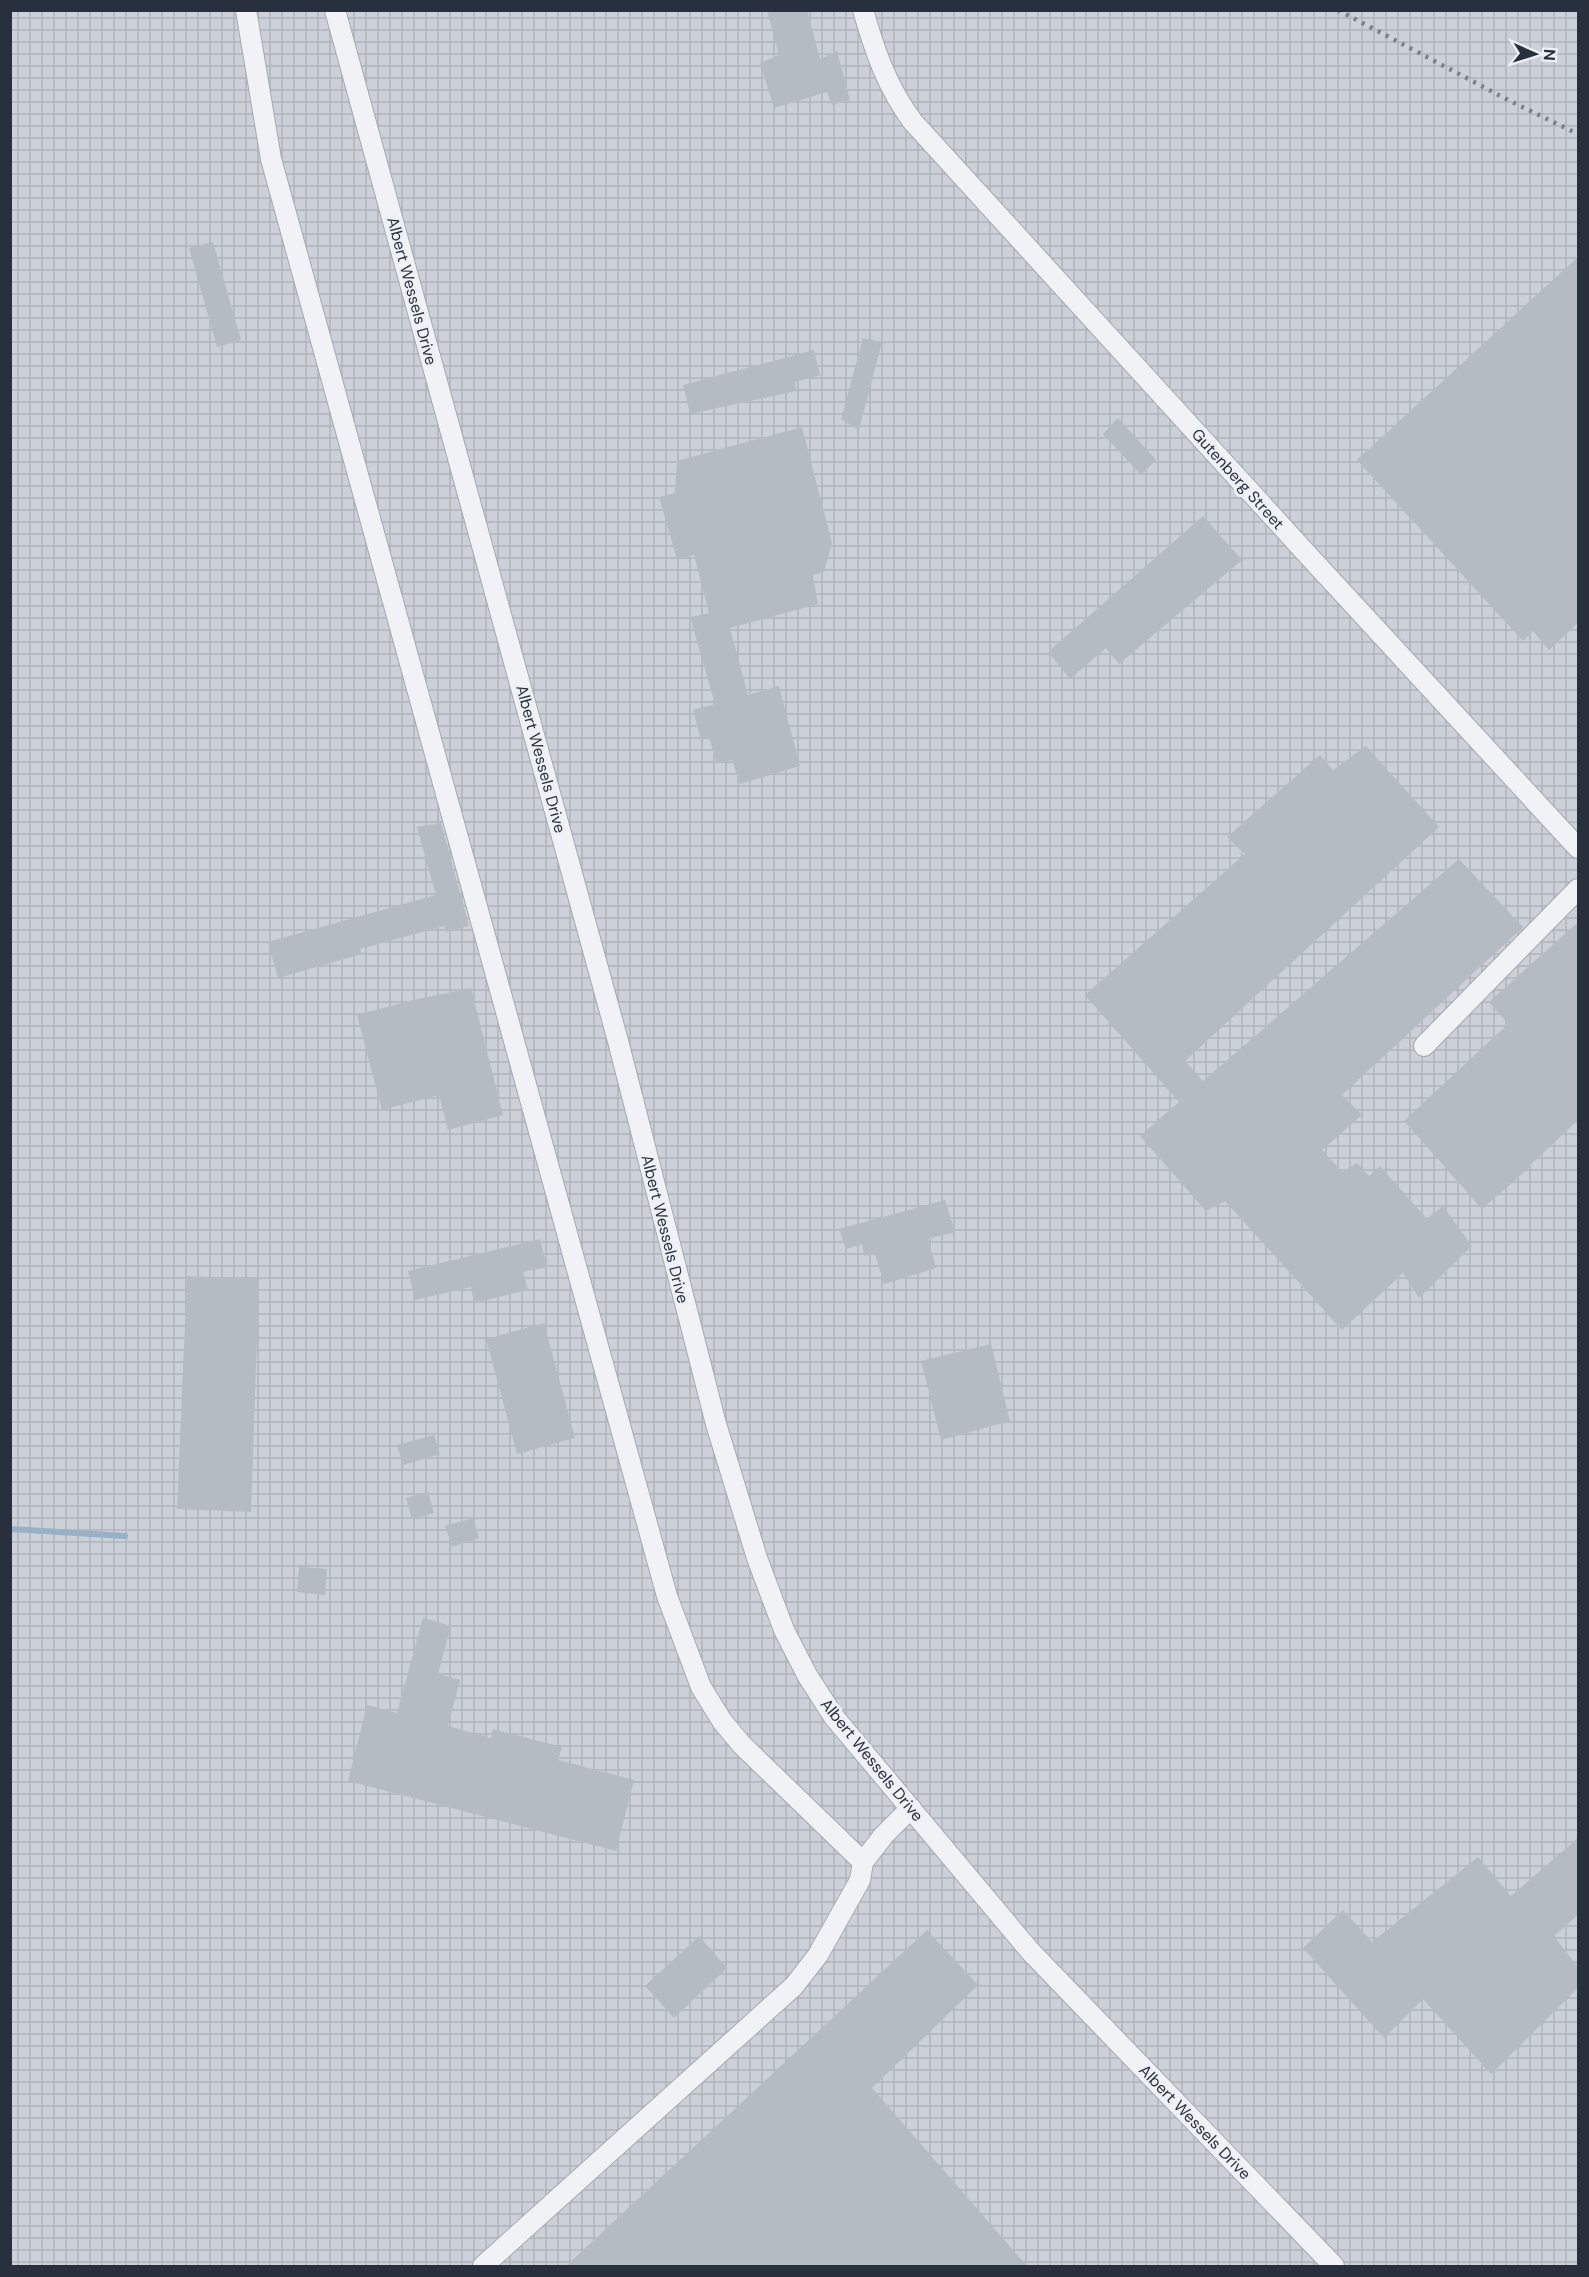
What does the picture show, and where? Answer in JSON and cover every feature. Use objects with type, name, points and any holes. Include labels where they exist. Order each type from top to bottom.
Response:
[{"type":"street","points":[[246,10],[271,159],[667,1596],[700,1687],[722,1721],[742,1745],[863,1862]]},
{"type":"street","name":"Albert Wessels Drive","points":[[335,10],[618,1041],[699,1364],[757,1558],[784,1630],[807,1675],[834,1717],[1030,1951],[1334,2266]]},
{"type":"street","name":"Gutenberg Street","points":[[863,10],[888,85],[921,131],[1305,554],[1578,848]]},
{"type":"street","points":[[1424,1046],[1578,889]]},
{"type":"street","points":[[483,2266],[794,1986],[818,1955],[860,1880],[863,1862],[884,1835],[910,1808]]},
{"type":"shaded area","points":[[11,11],[1578,11],[1578,2266],[11,2266]]},
{"type":"building","points":[[767,10],[807,10],[820,59],[837,51],[850,100],[832,105],[827,92],[774,108],[760,63],[779,55]]},
{"type":"building","points":[[213,242],[241,340],[217,347],[189,248]]},
{"type":"building","points":[[1578,257],[1578,623],[1549,650],[1533,631],[1523,641],[1357,460]]},
{"type":"building","points":[[863,338],[882,342],[859,430],[841,419]]},
{"type":"building","points":[[814,350],[820,375],[795,382],[796,391],[690,414],[683,385]]},
{"type":"building","points":[[1118,418],[1156,460],[1141,475],[1103,434]]},
{"type":"building","points":[[802,427],[832,543],[824,572],[813,575],[818,604],[730,628],[748,695],[779,686],[800,766],[740,784],[732,760],[717,764],[709,738],[701,740],[693,710],[715,704],[690,617],[709,613],[694,555],[677,559],[659,497],[675,493],[677,461]]},
{"type":"building","points":[[1203,516],[1242,560],[1119,664],[1106,648],[1070,679],[1048,652]]},
{"type":"building","points":[[1366,746],[1439,827],[1185,1061],[1203,1081],[1459,859],[1523,927],[1342,1095],[1362,1115],[1322,1150],[1342,1172],[1357,1163],[1369,1176],[1380,1166],[1427,1219],[1443,1206],[1472,1246],[1419,1298],[1403,1273],[1342,1330],[1225,1201],[1206,1211],[1140,1136],[1179,1102],[1085,995],[1245,854],[1227,837],[1320,755],[1333,770]]},
{"type":"building","points":[[441,823],[469,926],[446,932],[444,926],[360,949],[362,954],[278,978],[268,942],[436,895],[417,827]]},
{"type":"building","points":[[1578,922],[1578,1120],[1530,1167],[1482,1209],[1404,1121],[1508,1024],[1489,1002]]},
{"type":"building","points":[[471,988],[503,1115],[448,1130],[439,1095],[382,1110],[357,1015]]},
{"type":"building","points":[[945,1200],[955,1232],[928,1239],[936,1268],[884,1284],[875,1254],[864,1256],[862,1244],[846,1249],[839,1229]]},
{"type":"building","points":[[540,1239],[547,1267],[523,1272],[528,1290],[474,1303],[471,1287],[415,1300],[408,1271]]},
{"type":"building","points":[[187,1276],[259,1279],[251,1512],[177,1509]]},
{"type":"building","points":[[544,1323],[575,1438],[517,1454],[486,1339]]},
{"type":"building","points":[[991,1344],[1010,1421],[941,1440],[921,1361]]},
{"type":"building","points":[[434,1435],[440,1454],[403,1465],[397,1445]]},
{"type":"building","points":[[428,1492],[434,1513],[412,1519],[406,1498]]},
{"type":"building","points":[[473,1518],[479,1538],[452,1547],[445,1526]]},
{"type":"building","points":[[299,1567],[327,1569],[325,1595],[297,1592]]},
{"type":"building","points":[[423,1618],[451,1626],[438,1674],[460,1680],[448,1726],[491,1738],[493,1729],[562,1747],[558,1760],[634,1780],[616,1851],[348,1781],[367,1705],[397,1713]]},
{"type":"building","points":[[1578,1838],[1578,1915],[1554,1936],[1578,1967],[1578,1988],[1491,2074],[1423,1999],[1384,2038],[1303,1948],[1343,1910],[1372,1942],[1478,1857],[1511,1896]]},
{"type":"building","points":[[927,1930],[978,1985],[872,2088],[1027,2266],[566,2266]]},
{"type":"building","points":[[699,1936],[727,1968],[674,2018],[645,1986]]},
{"type":"waterway","points":[[10,1529],[125,1536]]},
{"type":"railway","points":[[1338,10],[1510,101],[1578,134]]}]
